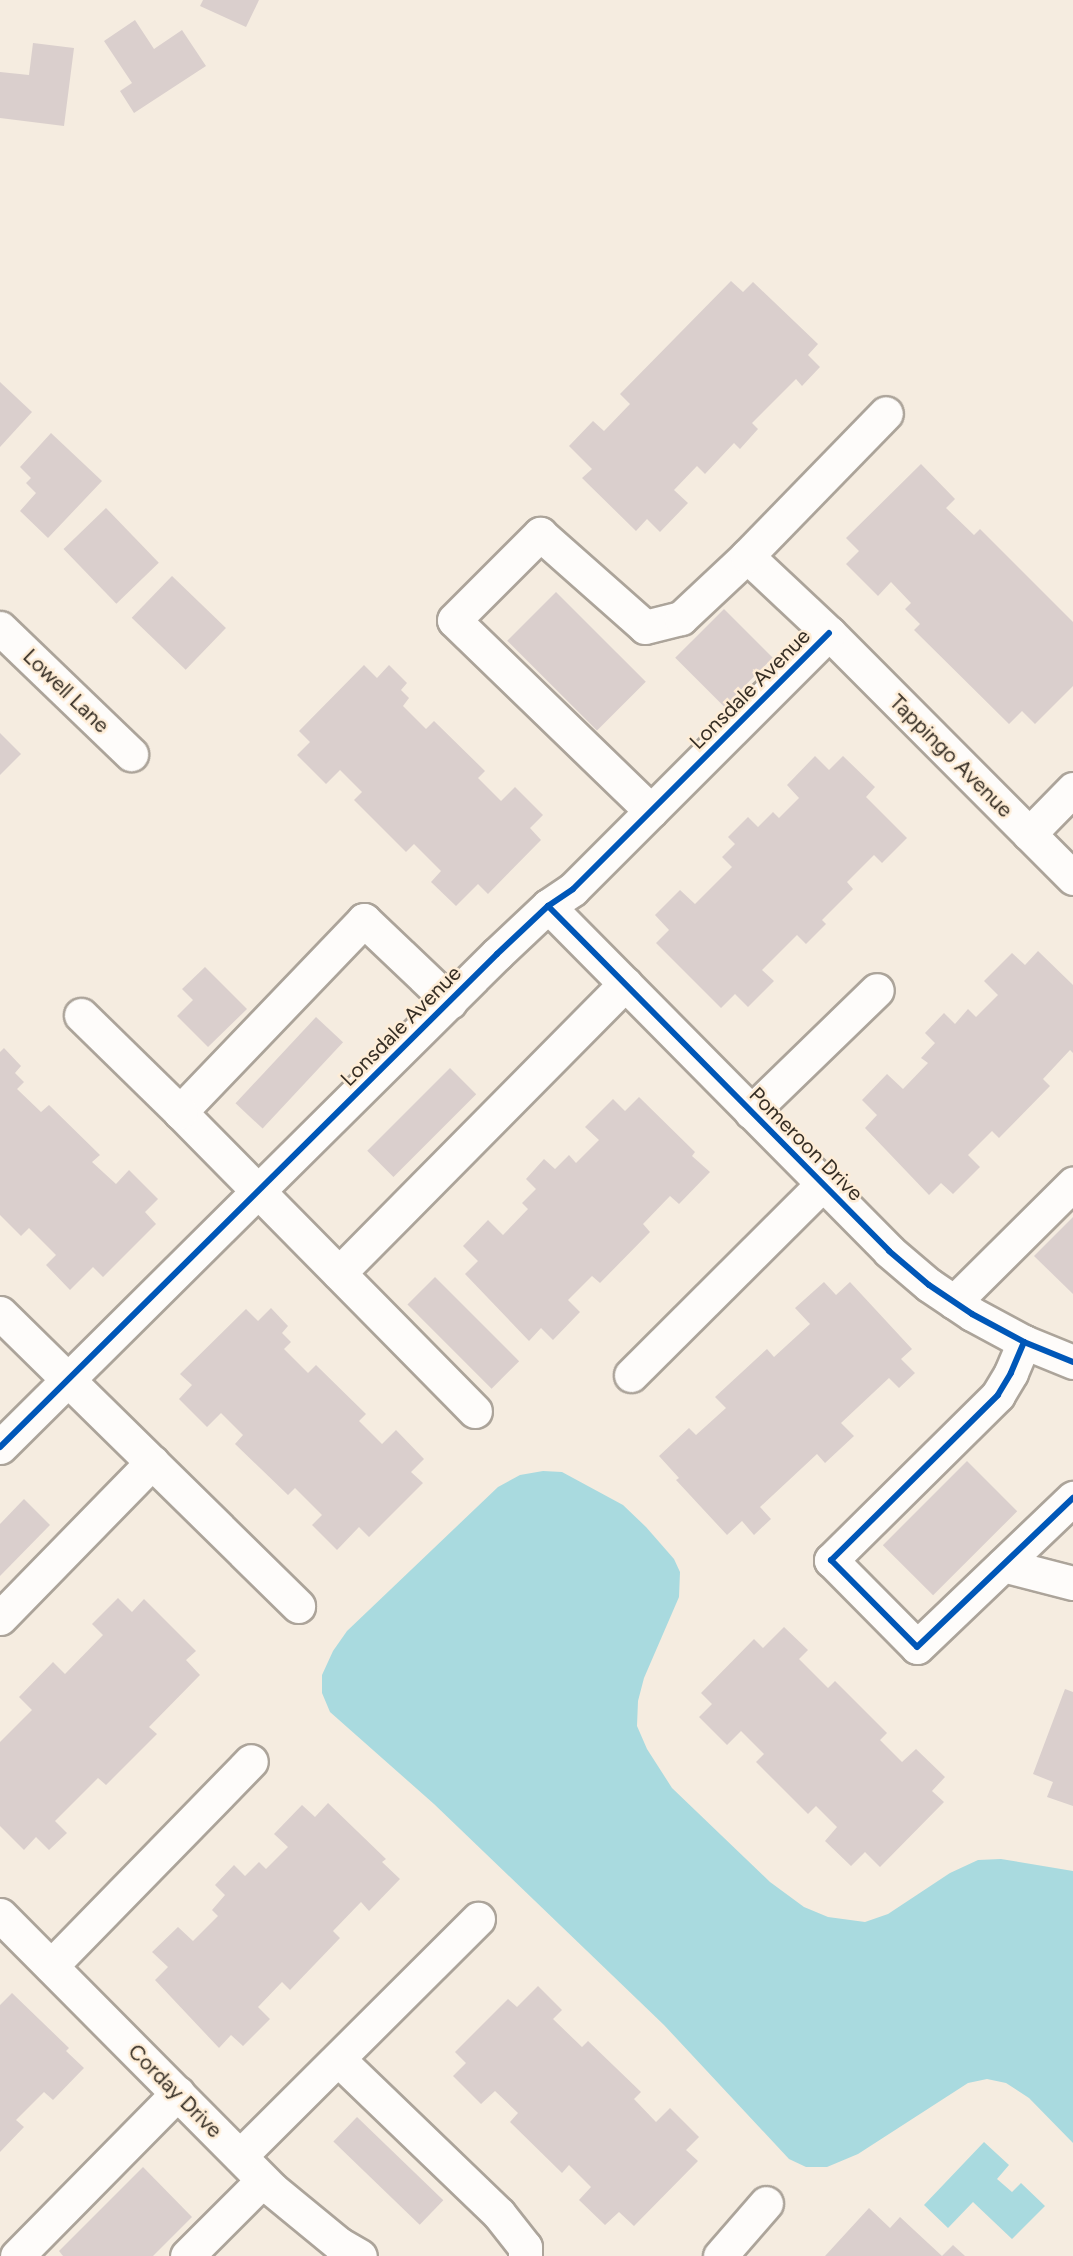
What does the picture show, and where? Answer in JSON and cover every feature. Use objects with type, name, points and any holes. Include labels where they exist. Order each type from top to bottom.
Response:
[{"type":"street","points":[[651,811],[454,620],[540,534],[645,627],[681,618],[747,556],[886,413]]},
{"type":"street","name":"Tappingo Avenue","points":[[747,556],[829,633],[1073,878]]},
{"type":"street","name":"Lowell Lane","points":[[0,628],[131,754]]},
{"type":"street","name":"Lonsdale Avenue","points":[[0,1447],[548,906],[573,889],[829,633]]},
{"type":"street","points":[[1029,834],[1073,789]]},
{"type":"street","name":"Pomeroon Drive","points":[[548,906],[889,1251],[954,1302],[1024,1342],[1073,1362]]},
{"type":"street","points":[[180,1113],[364,920],[450,1002]]},
{"type":"street","points":[[339,1273],[625,984]]},
{"type":"street","points":[[751,1112],[877,990]]},
{"type":"street","points":[[81,1015],[475,1411]]},
{"type":"street","points":[[630,1375],[823,1184]]},
{"type":"street","points":[[954,1302],[1073,1184]]},
{"type":"street","points":[[0,1313],[298,1606]]},
{"type":"street","points":[[1024,1342],[1011,1373],[998,1395],[831,1560],[917,1647],[1073,1498]]},
{"type":"street","points":[[0,1618],[152,1462]]},
{"type":"street","points":[[1003,1565],[1073,1583]]},
{"type":"street","points":[[51,1966],[251,1761]]},
{"type":"street","name":"Corday Drive","points":[[0,1914],[263,2180],[295,2210],[339,2244],[360,2256]]},
{"type":"street","points":[[240,2156],[478,1918]]},
{"type":"street","points":[[338,2059],[499,2214],[525,2247],[525,2256]]},
{"type":"street","points":[[17,2256],[178,2093]]},
{"type":"street","points":[[187,2256],[263,2180]]},
{"type":"street","points":[[720,2256],[766,2203]]},
{"type":"water","points":[[543,1471],[562,1472],[623,1505],[674,1559],[680,1572],[679,1597],[644,1678],[638,1701],[637,1726],[647,1749],[672,1788],[770,1882],[804,1907],[828,1917],[865,1922],[888,1914],[950,1873],[978,1860],[1001,1859],[1073,1871],[1073,2143],[1029,2098],[1006,2083],[987,2079],[968,2083],[858,2154],[827,2167],[806,2167],[789,2159],[664,2025],[434,1804],[330,1712],[322,1693],[322,1675],[333,1651],[347,1631],[498,1487],[520,1475]]},
{"type":"water","points":[[984,2142],[1009,2165],[997,2179],[1012,2192],[1021,2183],[1045,2206],[1012,2239],[973,2202],[948,2228],[924,2205]]},
{"type":"building","points":[[203,0],[259,0],[246,27],[200,6]]},
{"type":"building","points":[[135,20],[154,49],[182,30],[206,66],[134,113],[120,91],[132,83],[104,41]]},
{"type":"building","points":[[33,43],[74,48],[64,126],[0,118],[0,72],[29,75]]},
{"type":"building","points":[[731,281],[743,292],[753,282],[818,344],[808,355],[820,367],[802,386],[796,379],[752,423],[758,429],[740,449],[734,443],[705,474],[697,466],[674,490],[688,503],[660,532],[647,519],[636,531],[582,478],[592,469],[569,446],[593,421],[604,431],[630,404],[620,394]]},
{"type":"building","points":[[0,382],[32,412],[0,447]]},
{"type":"building","points":[[51,433],[102,481],[48,538],[20,511],[36,493],[26,483],[31,478],[20,467]]},
{"type":"building","points":[[921,464],[955,499],[946,508],[974,535],[980,529],[1073,622],[1073,686],[1035,724],[1022,711],[1009,724],[914,630],[920,624],[905,609],[911,603],[891,582],[878,596],[846,564],[859,551],[846,538]]},
{"type":"building","points":[[106,508],[159,563],[116,604],[64,549]]},
{"type":"building","points":[[172,576],[226,628],[186,670],[132,618]]},
{"type":"building","points":[[556,592],[646,682],[597,731],[507,641]]},
{"type":"building","points":[[724,609],[773,658],[724,707],[675,658]]},
{"type":"building","points":[[364,665],[377,678],[389,665],[407,683],[401,690],[409,698],[403,706],[426,729],[434,721],[485,771],[478,778],[501,801],[515,787],[543,815],[530,828],[541,840],[488,894],[478,884],[456,906],[431,882],[441,871],[414,844],[406,852],[354,800],[362,792],[340,770],[326,784],[297,755],[310,742],[299,731]]},
{"type":"building","points":[[0,733],[21,754],[0,775]]},
{"type":"building","points":[[815,756],[829,770],[843,756],[875,787],[866,797],[907,838],[882,863],[874,855],[847,882],[853,889],[822,920],[826,924],[806,944],[797,935],[762,970],[774,981],[748,1007],[735,994],[721,1008],[656,943],[669,930],[655,915],[680,890],[695,904],[732,867],[722,857],[735,844],[728,837],[748,817],[758,827],[773,812],[779,818],[799,798],[787,785]]},
{"type":"building","points":[[1038,951],[1073,985],[1073,1053],[1070,1050],[1043,1079],[1050,1086],[999,1138],[992,1131],[968,1155],[980,1167],[953,1194],[941,1183],[929,1195],[865,1128],[877,1115],[862,1100],[887,1074],[903,1089],[928,1063],[921,1058],[935,1043],[925,1033],[944,1013],[955,1024],[968,1009],[976,1017],[998,995],[984,981],[1012,953],[1025,965]]},
{"type":"building","points":[[205,967],[247,1009],[208,1047],[177,1016],[193,1000],[182,989]]},
{"type":"building","points":[[316,1017],[343,1042],[263,1129],[236,1103]]},
{"type":"building","points":[[4,1048],[21,1066],[15,1073],[24,1082],[17,1089],[41,1112],[49,1105],[100,1155],[92,1162],[116,1184],[129,1170],[158,1199],[145,1212],[156,1224],[103,1277],[93,1267],[70,1290],[46,1265],[56,1255],[29,1228],[21,1236],[0,1215],[0,1052]]},
{"type":"building","points":[[450,1068],[476,1094],[393,1177],[367,1151]]},
{"type":"building","points":[[639,1097],[695,1152],[692,1156],[710,1172],[679,1204],[670,1196],[643,1224],[650,1232],[600,1283],[592,1276],[568,1300],[580,1312],[553,1340],[541,1328],[529,1341],[465,1274],[478,1261],[463,1246],[488,1220],[503,1235],[528,1209],[522,1203],[536,1189],[526,1179],[544,1159],[555,1169],[569,1155],[576,1163],[599,1140],[585,1127],[613,1099],[625,1111]]},
{"type":"building","points":[[1073,1217],[1073,1294],[1034,1256]]},
{"type":"building","points":[[435,1277],[519,1361],[492,1389],[407,1305]]},
{"type":"building","points":[[824,1282],[836,1295],[850,1282],[912,1349],[901,1359],[915,1373],[899,1388],[889,1378],[841,1423],[854,1436],[825,1463],[817,1454],[760,1507],[771,1519],[754,1535],[742,1521],[727,1535],[676,1480],[679,1478],[659,1456],[689,1428],[696,1435],[726,1408],[715,1397],[767,1349],[774,1357],[810,1324],[795,1308]]},
{"type":"building","points":[[271,1308],[288,1326],[282,1333],[291,1342],[284,1349],[308,1373],[316,1365],[366,1414],[359,1421],[382,1444],[396,1430],[424,1459],[411,1472],[423,1483],[369,1537],[359,1527],[337,1550],[312,1525],[322,1515],[295,1488],[288,1495],[235,1444],[243,1435],[221,1413],[207,1427],[179,1399],[192,1385],[180,1374],[246,1309],[258,1321]]},
{"type":"building","points":[[967,1461],[1017,1511],[933,1595],[883,1545]]},
{"type":"building","points":[[24,1499],[50,1525],[0,1576],[0,1524]]},
{"type":"building","points":[[118,1598],[132,1612],[144,1599],[196,1651],[186,1660],[200,1675],[149,1727],[157,1734],[106,1785],[98,1778],[55,1821],[67,1833],[49,1850],[36,1837],[24,1850],[0,1826],[0,1742],[32,1710],[19,1697],[53,1662],[65,1674],[103,1635],[92,1624]]},
{"type":"building","points":[[784,1627],[808,1650],[799,1659],[828,1688],[835,1681],[887,1733],[880,1740],[902,1762],[916,1749],[945,1777],[932,1791],[944,1802],[880,1867],[865,1852],[851,1866],[825,1841],[837,1827],[816,1806],[808,1814],[756,1762],[764,1754],[741,1731],[727,1745],[699,1717],[712,1704],[701,1693],[754,1639],[763,1648]]},
{"type":"building","points":[[1065,1689],[1073,1692],[1073,1806],[1047,1797],[1053,1782],[1033,1774]]},
{"type":"building","points":[[328,1803],[386,1859],[382,1862],[400,1879],[369,1911],[361,1902],[333,1931],[340,1938],[290,1990],[282,1982],[258,2007],[270,2019],[243,2046],[231,2035],[219,2048],[155,1980],[168,1967],[152,1952],[178,1927],[193,1941],[218,1916],[212,1910],[225,1895],[215,1885],[234,1865],[245,1876],[259,1862],[266,1869],[288,1847],[274,1834],[302,1805],[315,1817]]},
{"type":"building","points":[[538,1986],[562,2010],[553,2019],[582,2047],[588,2041],[641,2092],[634,2099],[656,2122],[670,2108],[699,2137],[686,2150],[698,2161],[634,2226],[619,2212],[605,2225],[579,2200],[591,2187],[569,2165],[562,2173],[510,2122],[518,2113],[495,2091],[481,2104],[453,2076],[466,2063],[455,2052],[508,1999],[517,2007]]},
{"type":"building","points":[[12,1993],[69,2048],[66,2051],[84,2068],[53,2100],[44,2092],[16,2120],[24,2127],[0,2152],[0,2005]]},
{"type":"building","points":[[357,2117],[443,2200],[420,2225],[333,2141]]},
{"type":"building","points":[[143,2167],[192,2217],[153,2256],[63,2256],[59,2251]]},
{"type":"building","points":[[869,2208],[890,2228],[900,2217],[942,2256],[825,2256]]},
{"type":"building","points":[[953,2245],[965,2256],[942,2256]]},
{"type":"cycle path","points":[[0,1447],[497,954],[548,906],[573,889],[829,633]]},
{"type":"cycle path","points":[[548,906],[889,1251],[929,1285],[972,1314],[1024,1342],[1073,1362]]},
{"type":"cycle path","points":[[1024,1342],[1011,1373],[998,1395],[831,1560],[917,1647],[1073,1498]]}]
